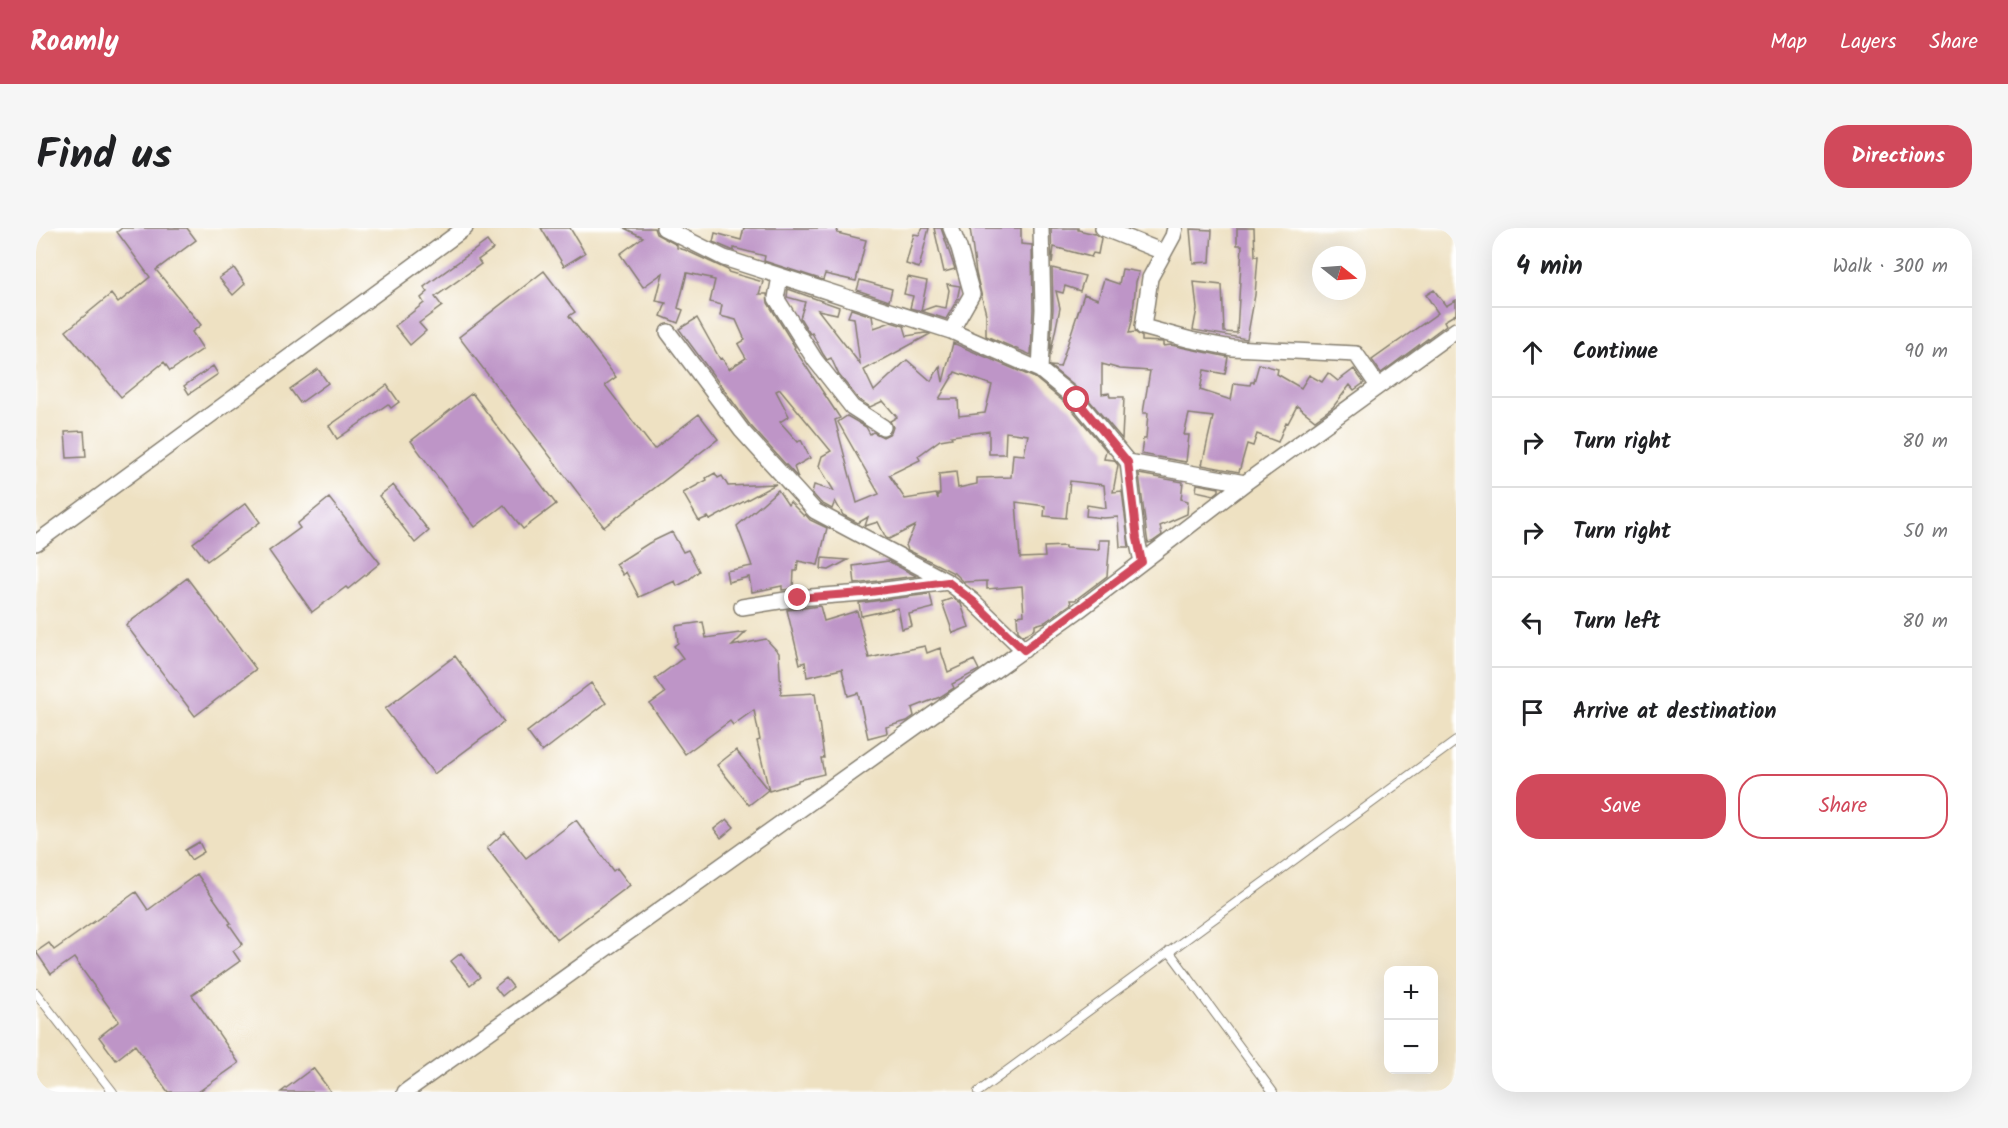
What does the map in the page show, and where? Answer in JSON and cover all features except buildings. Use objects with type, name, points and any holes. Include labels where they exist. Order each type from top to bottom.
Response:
[{"type":"street","points":[[36,543],[465,228]]},
{"type":"street","points":[[664,228],[724,258],[951,332],[1040,370],[1077,400],[1128,462],[1142,562]]},
{"type":"street","points":[[951,228],[972,294],[951,332]]},
{"type":"street","points":[[1040,370],[1043,309],[1041,228]]},
{"type":"street","points":[[1103,228],[1163,252]]},
{"type":"street","points":[[1175,228],[1150,278],[1143,327],[1232,348],[1356,354],[1378,386]]},
{"type":"street","points":[[780,277],[776,298],[815,360],[852,407],[883,427]]},
{"type":"street","points":[[405,1092],[1024,650],[1245,483],[1456,330]]},
{"type":"street","points":[[668,332],[742,431],[815,512],[948,582],[973,601],[1024,650]]},
{"type":"street","points":[[1128,462],[1245,483]]},
{"type":"street","points":[[742,607],[798,598],[862,593],[948,582]]},
{"type":"lane","points":[[978,1092],[1456,741]]},
{"type":"lane","points":[[1169,951],[1273,1092]]},
{"type":"lane","points":[[36,993],[113,1092]]},
{"type":"route","points":[[798,598],[862,593],[948,582],[973,601],[1024,650],[1142,562],[1128,462],[1077,400]]}]
